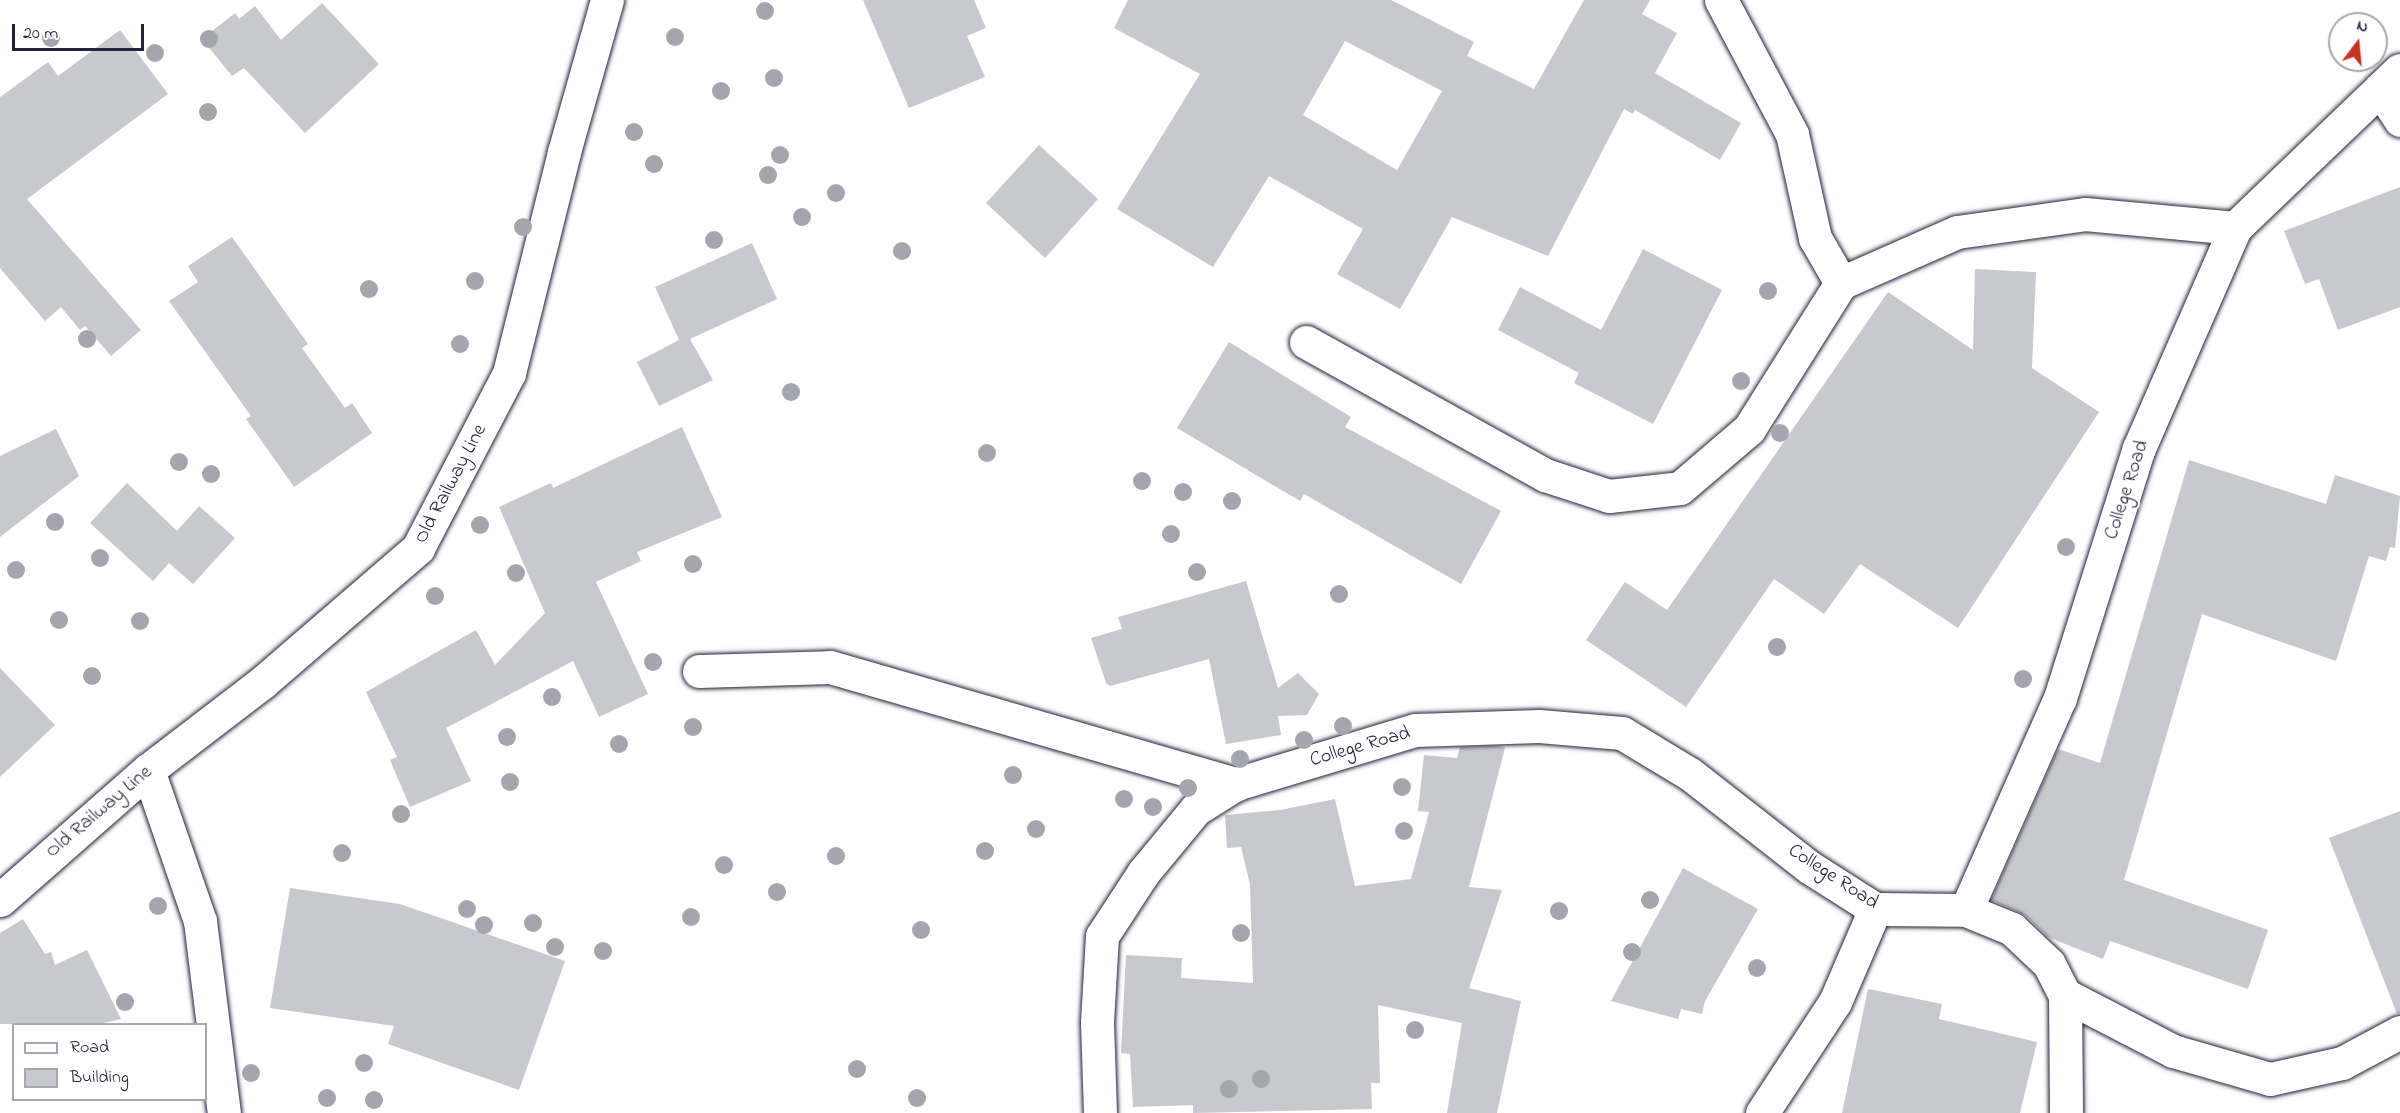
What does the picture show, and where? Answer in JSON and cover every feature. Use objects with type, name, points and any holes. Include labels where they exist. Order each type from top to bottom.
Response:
[{"type":"street","name":"Old Railway Line","points":[[0,900],[148,770],[264,682],[418,548],[509,374],[564,152],[607,0]]},
{"type":"street","points":[[1721,0],[1792,134],[1815,238],[1841,283]]},
{"type":"street","points":[[2390,80],[2400,120]]},
{"type":"street","name":"College Road","points":[[1100,1113],[1096,1022],[1102,936],[1143,873],[1196,809],[1236,784],[1415,729],[1539,726],[1622,733],[1690,774],[1809,867],[1875,909],[1966,910],[2060,698],[2139,448],[2235,228],[2390,80]]},
{"type":"street","points":[[1306,342],[1545,476],[1610,495],[1680,488],[1749,429],[1841,283],[1957,232],[2085,214],[2235,228]]},
{"type":"street","points":[[699,671],[830,667],[1236,784]]},
{"type":"street","points":[[148,770],[200,921],[224,1113]]},
{"type":"street","points":[[1762,1113],[1835,1002],[1875,909]]},
{"type":"street","points":[[1966,910],[2012,929],[2049,964],[2065,995],[2066,1113]]},
{"type":"street","points":[[2065,995],[2173,1051],[2270,1079],[2342,1063],[2400,1032]]},
{"type":"building","points":[[863,0],[974,0],[986,28],[967,36],[985,77],[909,108]]},
{"type":"building","points":[[1128,0],[1391,0],[1474,42],[1467,56],[1534,89],[1584,0],[1650,0],[1642,14],[1677,33],[1655,73],[1741,123],[1720,160],[1635,110],[1633,114],[1624,109],[1548,256],[1452,217],[1400,309],[1337,274],[1363,229],[1269,176],[1213,267],[1117,209],[1200,74],[1114,28]],"holes":[[[1345,41],[1442,91],[1397,170],[1303,115]]]},
{"type":"building","points":[[322,3],[379,64],[305,133],[244,68],[232,76],[202,39],[235,13],[239,19],[255,6],[281,40]]},
{"type":"building","points":[[120,30],[168,94],[27,199],[141,330],[111,356],[85,326],[80,330],[61,307],[45,321],[0,268],[0,97],[48,62],[58,76]]},
{"type":"building","points":[[1039,145],[1098,199],[1045,258],[986,203]]},
{"type":"building","points":[[2400,187],[2400,307],[2338,330],[2319,279],[2305,284],[2284,231]]},
{"type":"building","points":[[232,237],[308,344],[302,348],[345,408],[352,403],[372,433],[294,487],[246,419],[251,416],[169,301],[198,282],[188,266]]},
{"type":"building","points":[[752,243],[777,299],[690,339],[713,380],[659,406],[637,362],[679,340],[655,287]]},
{"type":"building","points":[[1643,249],[1722,290],[1653,424],[1574,383],[1579,373],[1498,330],[1520,287],[1601,330]]},
{"type":"building","points":[[1975,269],[2036,272],[2032,368],[2099,412],[1958,628],[1860,564],[1824,614],[1774,579],[1686,707],[1586,640],[1625,582],[1667,610],[1888,292],[1973,350]]},
{"type":"building","points":[[1229,342],[1351,417],[1345,427],[1501,511],[1461,584],[1304,494],[1300,501],[1177,428]]},
{"type":"building","points":[[682,427],[722,517],[637,552],[641,561],[596,582],[648,694],[599,717],[573,661],[446,728],[471,781],[410,807],[390,760],[397,757],[366,692],[476,630],[495,665],[545,613],[499,507],[551,483],[553,488]]},
{"type":"building","points":[[56,429],[79,476],[0,537],[0,456]]},
{"type":"building","points":[[2189,460],[2326,504],[2335,475],[2400,496],[2395,548],[2390,547],[2386,561],[2369,556],[2336,661],[2202,614],[2124,880],[2268,930],[2248,989],[2110,941],[2103,959],[2048,937],[2025,915],[1991,900],[2058,749],[2100,763]]},
{"type":"building","points":[[127,483],[177,531],[199,506],[235,538],[193,584],[169,563],[153,581],[90,523]]},
{"type":"building","points":[[1246,581],[1278,688],[1298,673],[1319,694],[1307,715],[1278,716],[1281,735],[1226,744],[1209,659],[1110,686],[1106,683],[1091,638],[1122,629],[1118,617]]},
{"type":"building","points":[[0,668],[55,725],[0,777]]},
{"type":"building","points":[[1498,746],[1505,748],[1469,887],[1502,890],[1469,988],[1521,1001],[1497,1113],[1447,1113],[1462,1023],[1378,1005],[1380,1083],[1371,1083],[1372,1109],[1193,1113],[1193,1105],[1133,1107],[1130,1054],[1121,1053],[1126,955],[1182,958],[1181,978],[1253,983],[1250,884],[1241,847],[1227,848],[1225,815],[1280,810],[1335,799],[1355,886],[1411,879],[1429,812],[1418,811],[1424,755],[1457,758],[1460,747]]},
{"type":"building","points":[[2400,811],[2400,1013],[2397,1014],[2329,838]]},
{"type":"building","points":[[1683,868],[1758,909],[1705,1001],[1702,1014],[1681,1009],[1678,1019],[1611,1001]]},
{"type":"building","points":[[290,888],[400,904],[565,961],[519,1090],[388,1044],[394,1026],[270,1008]]},
{"type":"building","points":[[23,919],[45,954],[51,952],[55,965],[87,950],[121,1019],[103,1023],[0,1024],[0,933]]},
{"type":"building","points":[[1868,989],[1942,1004],[1939,1019],[2037,1042],[2020,1113],[1842,1113]]}]
